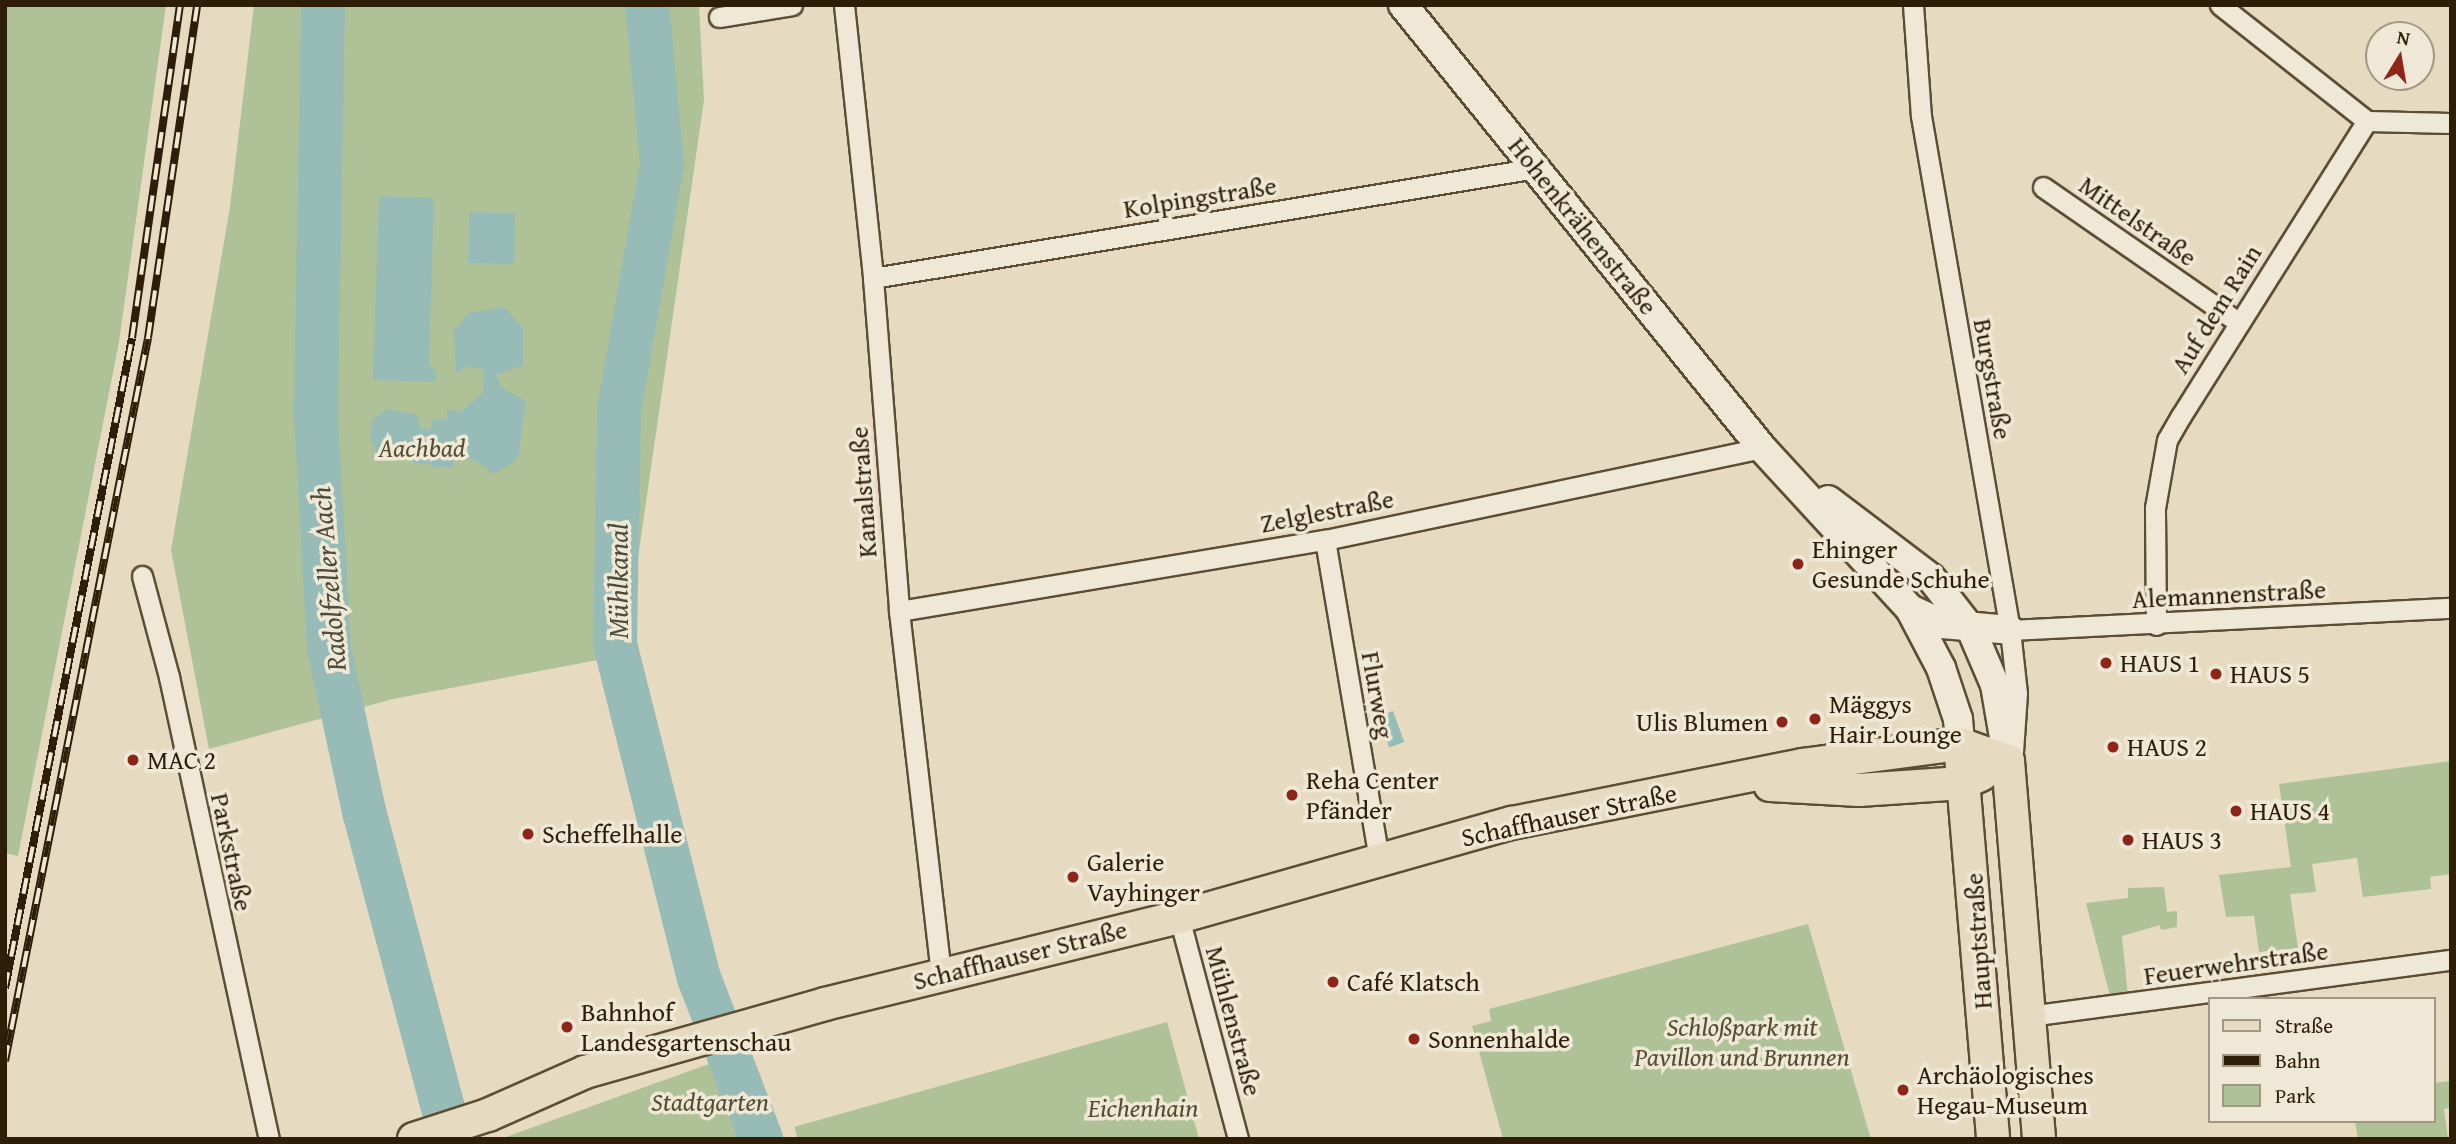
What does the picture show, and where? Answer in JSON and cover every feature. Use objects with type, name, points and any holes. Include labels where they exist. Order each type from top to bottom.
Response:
[{"type":"main road","name":"Hohenkrähenstraße","points":[[1403,5],[1762,449],[1910,609],[1941,668],[1958,719],[1960,744]]},
{"type":"main road","name":"Hohenkrähenstraße","points":[[1762,449],[1931,578],[1971,629],[1995,685],[2008,761]]},
{"type":"main road","points":[[1910,609],[1942,624],[1971,629],[2010,630]]},
{"type":"main road","name":"Schaffhauser Straße","points":[[416,1138],[488,1115],[585,1072],[752,1024],[941,974],[1179,917],[1512,823],[1802,765],[1960,744],[2008,761]]},
{"type":"main road","name":"Hauptstraße","points":[[1960,744],[1993,1139]]},
{"type":"main road","name":"Schaffhauser Straße","points":[[1717,784],[1859,790],[1963,783],[2008,761]]},
{"type":"main road","name":"Hauptstraße","points":[[2008,761],[2039,1139]]},
{"type":"street","points":[[719,18],[792,5]]},
{"type":"street","name":"Kanalstraße","points":[[844,5],[873,278],[899,611],[941,974]]},
{"type":"street","name":"Burgstraße","points":[[1913,5],[1921,116],[2010,630],[2017,693],[2016,744],[2008,761]]},
{"type":"street","points":[[2220,5],[2367,121],[2451,123]]},
{"type":"street","name":"Auf dem Rain","points":[[2156,625],[2153,551],[2160,466],[2167,440],[2238,322],[2367,121]]},
{"type":"street","name":"Kolpingstraße","points":[[873,278],[1536,168]]},
{"type":"street","name":"Mittelstraße","points":[[2043,187],[2238,322]]},
{"type":"street","name":"Zelglestraße","points":[[899,611],[1325,540],[1762,449]]},
{"type":"street","name":"Flurweg","points":[[1325,540],[1379,859]]},
{"type":"street","name":"Parkstraße","points":[[142,576],[169,677],[268,1139]]},
{"type":"street","name":"Alemannenstraße","points":[[2010,630],[2156,625],[2451,608]]},
{"type":"street","name":"Mühlenstraße","points":[[1179,917],[1238,1139]]},
{"type":"street","name":"Feuerwehrstraße","points":[[2029,1016],[2451,960]]},
{"type":"green space","points":[[5,5],[166,5],[119,342],[18,856],[5,853]]},
{"type":"green space","name":"Aachbad","points":[[254,5],[699,5],[704,100],[624,655],[393,699],[209,749],[171,550],[230,207]]},
{"type":"green space","points":[[2451,761],[2451,874],[2430,877],[2431,889],[2363,897],[2357,858],[2312,864],[2316,892],[2290,894],[2298,948],[2259,952],[2254,916],[2226,917],[2219,875],[2291,867],[2279,784]]},
{"type":"green space","points":[[2164,887],[2167,912],[2177,911],[2177,927],[2161,930],[2160,925],[2122,936],[2128,996],[2110,996],[2086,903],[2128,898],[2128,888]]},
{"type":"green space","name":"Schloßpark mit Pavillon und Brunnen","points":[[1808,924],[1871,1139],[1503,1139],[1472,1026],[1491,1021],[1489,1009]]},
{"type":"green space","name":"Eichenhain","points":[[1167,1022],[1199,1139],[798,1139],[794,1127]]},
{"type":"green space","name":"Stadtgarten","points":[[734,1055],[763,1139],[500,1139]]},
{"type":"green space","points":[[2451,1081],[2451,1108],[2444,1109],[2448,1139],[2358,1139],[2355,1123],[2435,1123],[2435,1083]]},
{"type":"water","points":[[379,196],[434,198],[429,364],[436,371],[436,382],[373,380]]},
{"type":"water","points":[[469,212],[515,213],[514,264],[468,263]]},
{"type":"water","points":[[504,307],[523,328],[523,365],[496,375],[502,388],[526,401],[518,459],[495,474],[473,459],[454,461],[454,467],[431,468],[431,464],[414,463],[412,452],[402,458],[376,451],[370,437],[373,419],[387,409],[417,415],[420,428],[431,429],[432,419],[447,420],[447,409],[460,412],[483,393],[484,370],[469,366],[456,373],[454,331],[468,313]]},
{"type":"water","points":[[1393,711],[1404,742],[1389,747],[1378,716]]},
{"type":"waterway","name":"Radolfzeller Aach","points":[[323,5],[316,416],[329,648],[364,811],[451,1139]]},
{"type":"waterway","name":"Mühlkanal","points":[[647,5],[662,164],[619,411],[615,644],[699,978],[761,1139]]},
{"type":"railway","points":[[5,988],[132,338],[180,5]]},
{"type":"railway","points":[[5,1061],[148,338],[197,5]]},
{"type":"place","name":"Ehinger Gesunde Schuhe","points":[[1798,564]]},
{"type":"place","name":"HAUS 1","points":[[2106,663]]},
{"type":"place","name":"HAUS 5","points":[[2216,674]]},
{"type":"place","name":"Mäggys Hair Lounge","points":[[1815,719]]},
{"type":"place","name":"Ulis Blumen","points":[[1782,722]]},
{"type":"place","name":"HAUS 2","points":[[2113,747]]},
{"type":"place","name":"MAC 2","points":[[133,760]]},
{"type":"place","name":"Reha Center Pfänder","points":[[1292,795]]},
{"type":"place","name":"HAUS 4","points":[[2236,811]]},
{"type":"place","name":"Scheffelhalle","points":[[528,834]]},
{"type":"place","name":"HAUS 3","points":[[2128,840]]},
{"type":"place","name":"Galerie Vayhinger","points":[[1073,877]]},
{"type":"place","name":"Café Klatsch","points":[[1333,982]]},
{"type":"place","name":"Bahnhof Landesgartenschau","points":[[567,1027]]},
{"type":"place","name":"Sonnenhalde","points":[[1414,1039]]},
{"type":"place","name":"Archäologisches Hegau-Museum","points":[[1903,1090]]}]
